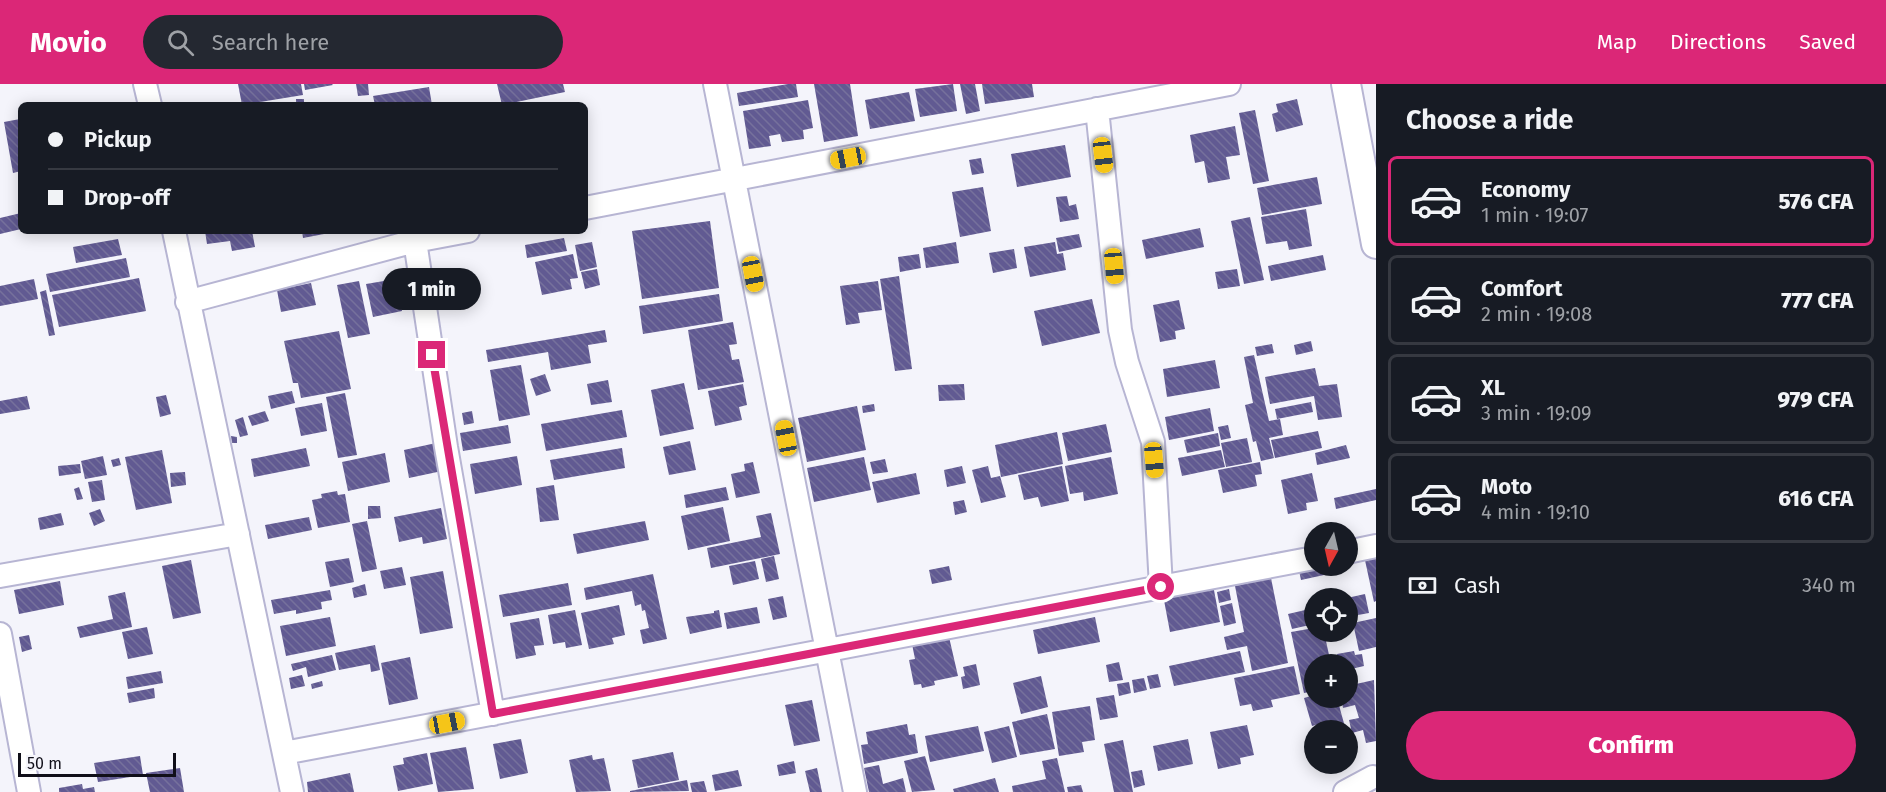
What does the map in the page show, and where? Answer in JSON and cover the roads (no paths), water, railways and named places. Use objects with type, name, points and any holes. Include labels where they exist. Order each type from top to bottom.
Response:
[{"type":"street","points":[[146,84],[149,102]]},
{"type":"street","points":[[715,84],[855,792]]},
{"type":"street","points":[[588,207],[1229,84]]},
{"type":"street","points":[[1346,84],[1376,244]]},
{"type":"street","points":[[1097,110],[1120,330],[1153,442],[1161,587]]},
{"type":"street","points":[[175,234],[187,302],[292,792]]},
{"type":"street","points":[[187,302],[415,241],[452,234]]},
{"type":"street","points":[[415,241],[446,447],[493,714]]},
{"type":"street","points":[[0,576],[238,534]]},
{"type":"street","points":[[1358,550],[1376,546]]},
{"type":"street","points":[[284,753],[1304,560]]},
{"type":"street","points":[[0,634],[29,792]]},
{"type":"street","points":[[1345,792],[1374,777]]},
{"type":"street","points":[[1353,792],[1374,777]]}]
